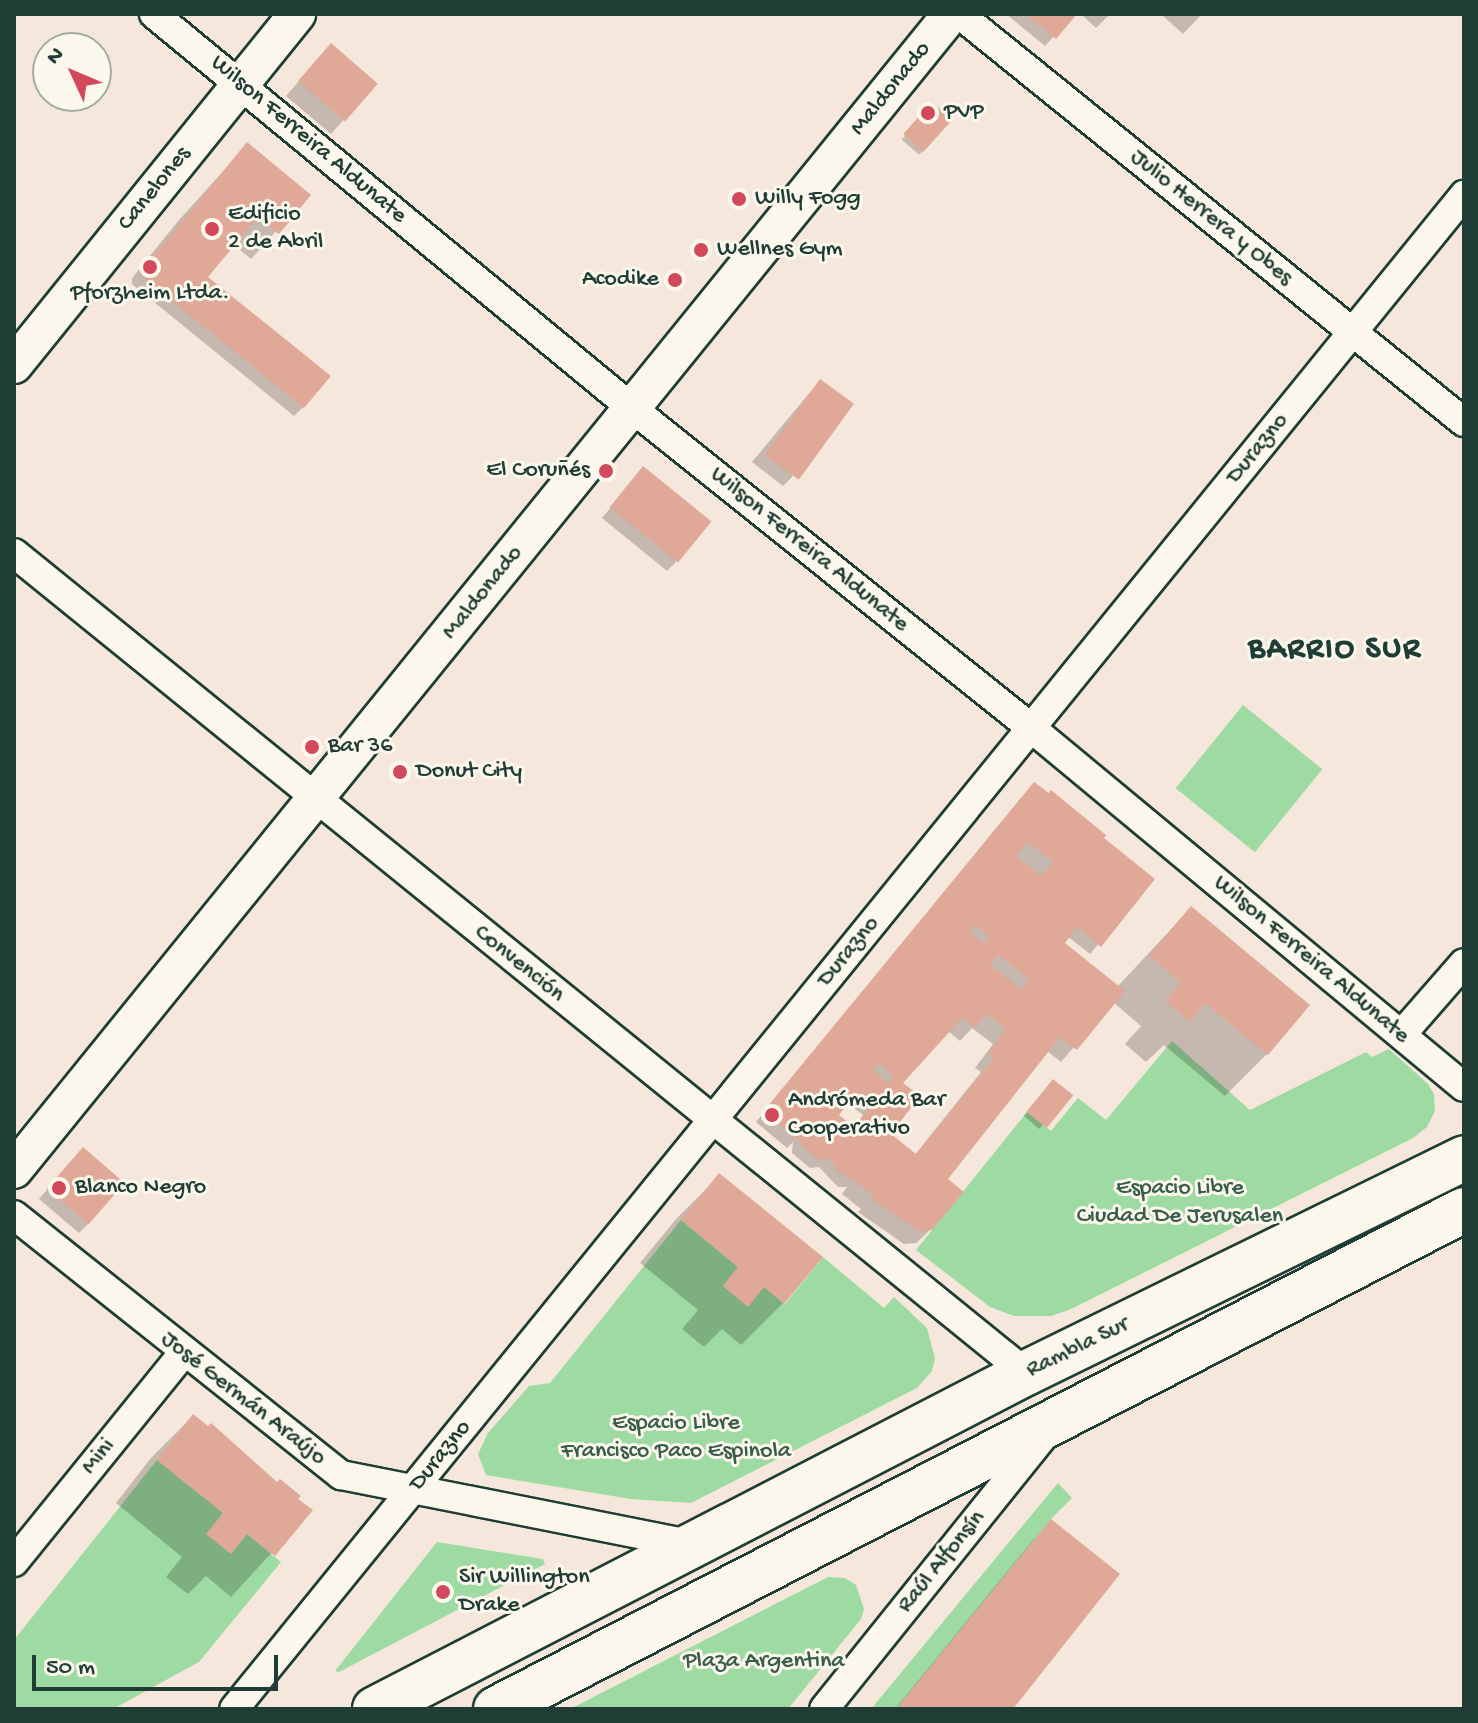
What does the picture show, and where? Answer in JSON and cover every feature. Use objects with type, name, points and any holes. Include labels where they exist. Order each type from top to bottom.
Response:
[{"type":"main road","name":"Rambla Sur","points":[[375,1709],[1026,1373],[1464,1158]]},
{"type":"main road","points":[[496,1709],[1060,1415],[1464,1210]]},
{"type":"street","name":"Wilson Ferreira Aldunate","points":[[154,14],[633,409],[1030,727],[1464,1087]]},
{"type":"street","name":"Canelones","points":[[14,365],[297,14]]},
{"type":"street","name":"Maldonado","points":[[14,1170],[951,14]]},
{"type":"street","name":"Julio Herrera y Obes","points":[[959,14],[1464,422]]},
{"type":"street","name":"Durazno","points":[[234,1709],[1464,195]]},
{"type":"street","name":"Convención","points":[[14,553],[712,1122],[1026,1373]]},
{"type":"street","points":[[1402,1034],[1464,963]]},
{"type":"street","name":"José Germán Araújo","points":[[14,1215],[183,1353],[341,1475],[695,1545]]},
{"type":"street","name":"Mini","points":[[14,1562],[183,1353]]},
{"type":"street","name":"Raúl Alfonsín","points":[[824,1709],[1060,1415]]},
{"type":"green space","points":[[1243,705],[1322,769],[1255,852],[1176,788]]},
{"type":"green space","name":"Espacio Libre Ciudad De Jerusalen","points":[[1172,1041],[1250,1110],[1366,1052],[1372,1057],[1389,1049],[1428,1084],[1434,1094],[1435,1111],[1427,1127],[1413,1138],[1069,1310],[1051,1316],[1014,1316],[990,1307],[916,1250],[1027,1112],[1051,1131],[1078,1098],[1106,1120]]},
{"type":"green space","name":"Espacio Libre Francisco Paco Espinola","points":[[681,1220],[738,1267],[723,1286],[748,1306],[764,1287],[785,1304],[823,1257],[884,1308],[894,1297],[927,1328],[935,1358],[932,1371],[917,1388],[691,1503],[631,1499],[486,1475],[478,1454],[488,1433],[529,1386],[550,1383]]},
{"type":"green space","points":[[157,1460],[223,1513],[231,1553],[247,1534],[281,1562],[199,1662],[113,1709],[14,1709],[14,1640]]},
{"type":"green space","points":[[1058,1483],[1072,1498],[1051,1519],[896,1709],[871,1709]]},
{"type":"green space","points":[[437,1542],[543,1559],[545,1564],[339,1672],[335,1671]]},
{"type":"green space","name":"Plaza Argentina","points":[[828,1577],[845,1578],[856,1585],[864,1609],[861,1619],[788,1709],[570,1709]]},
{"type":"building","points":[[1026,14],[1077,14],[1056,39]]},
{"type":"building","points":[[331,43],[378,84],[345,121],[298,81]]},
{"type":"building","points":[[932,102],[952,120],[923,152],[903,134]]},
{"type":"building","points":[[247,142],[311,195],[279,234],[258,217],[208,277],[331,376],[304,408],[139,274]]},
{"type":"building","points":[[820,379],[854,404],[799,480],[765,455]]},
{"type":"building","points":[[643,466],[711,521],[678,563],[610,507]]},
{"type":"building","points":[[1034,782],[1049,793],[1051,790],[1155,879],[1101,947],[1077,927],[1065,943],[1125,991],[1077,1050],[1060,1037],[948,1179],[964,1192],[932,1230],[919,1231],[870,1198],[873,1194],[835,1169],[835,1164],[828,1158],[819,1160],[800,1144],[801,1136],[798,1140],[763,1112]],"holes":[[[1028,842],[1053,862],[1041,876],[1016,856]],[[975,925],[989,936],[983,943],[970,932]],[[998,955],[1029,979],[1021,989],[990,965]],[[986,1014],[1006,1029],[988,1053],[994,1058],[916,1154],[891,1134],[920,1096],[903,1083],[962,1018],[975,1028]],[[879,1063],[894,1076],[889,1083],[873,1071]],[[856,1093],[871,1105],[854,1127],[839,1115]]]},
{"type":"building","points":[[1191,906],[1310,1005],[1268,1055],[1205,1003],[1190,1022],[1165,1001],[1181,983],[1149,955]]},
{"type":"building","points":[[1053,1079],[1073,1095],[1047,1128],[1027,1112]]},
{"type":"building","points":[[83,1147],[125,1183],[88,1225],[47,1189]]},
{"type":"building","points":[[719,1173],[823,1257],[784,1304],[764,1287],[748,1307],[723,1286],[738,1267],[681,1220]]},
{"type":"building","points":[[193,1414],[208,1426],[211,1423],[277,1482],[280,1479],[301,1496],[298,1499],[313,1510],[275,1556],[247,1534],[231,1554],[206,1534],[223,1513],[157,1460]]},
{"type":"building","points":[[1051,1519],[1120,1574],[1013,1709],[896,1709]]},
{"type":"place","name":"PVP","points":[[928,113]]},
{"type":"place","name":"Willy Fogg","points":[[739,199]]},
{"type":"place","name":"Edificio 2 de Abril","points":[[212,229]]},
{"type":"place","name":"Wellnes Gym","points":[[701,250]]},
{"type":"place","name":"Pforzheim Ltda.","points":[[150,267]]},
{"type":"place","name":"Acodike","points":[[675,280]]},
{"type":"place","name":"El Coruñés","points":[[606,471]]},
{"type":"place","name":"Bar 36","points":[[312,747]]},
{"type":"place","name":"Donut City","points":[[400,772]]},
{"type":"place","name":"Andrómeda Bar Cooperativo","points":[[772,1115]]},
{"type":"place","name":"Blanco Negro","points":[[59,1188]]},
{"type":"place","name":"Sir Willington Drake","points":[[443,1592]]},
{"type":"district","name":"BARRIO SUR","points":[[1335,650]]}]
